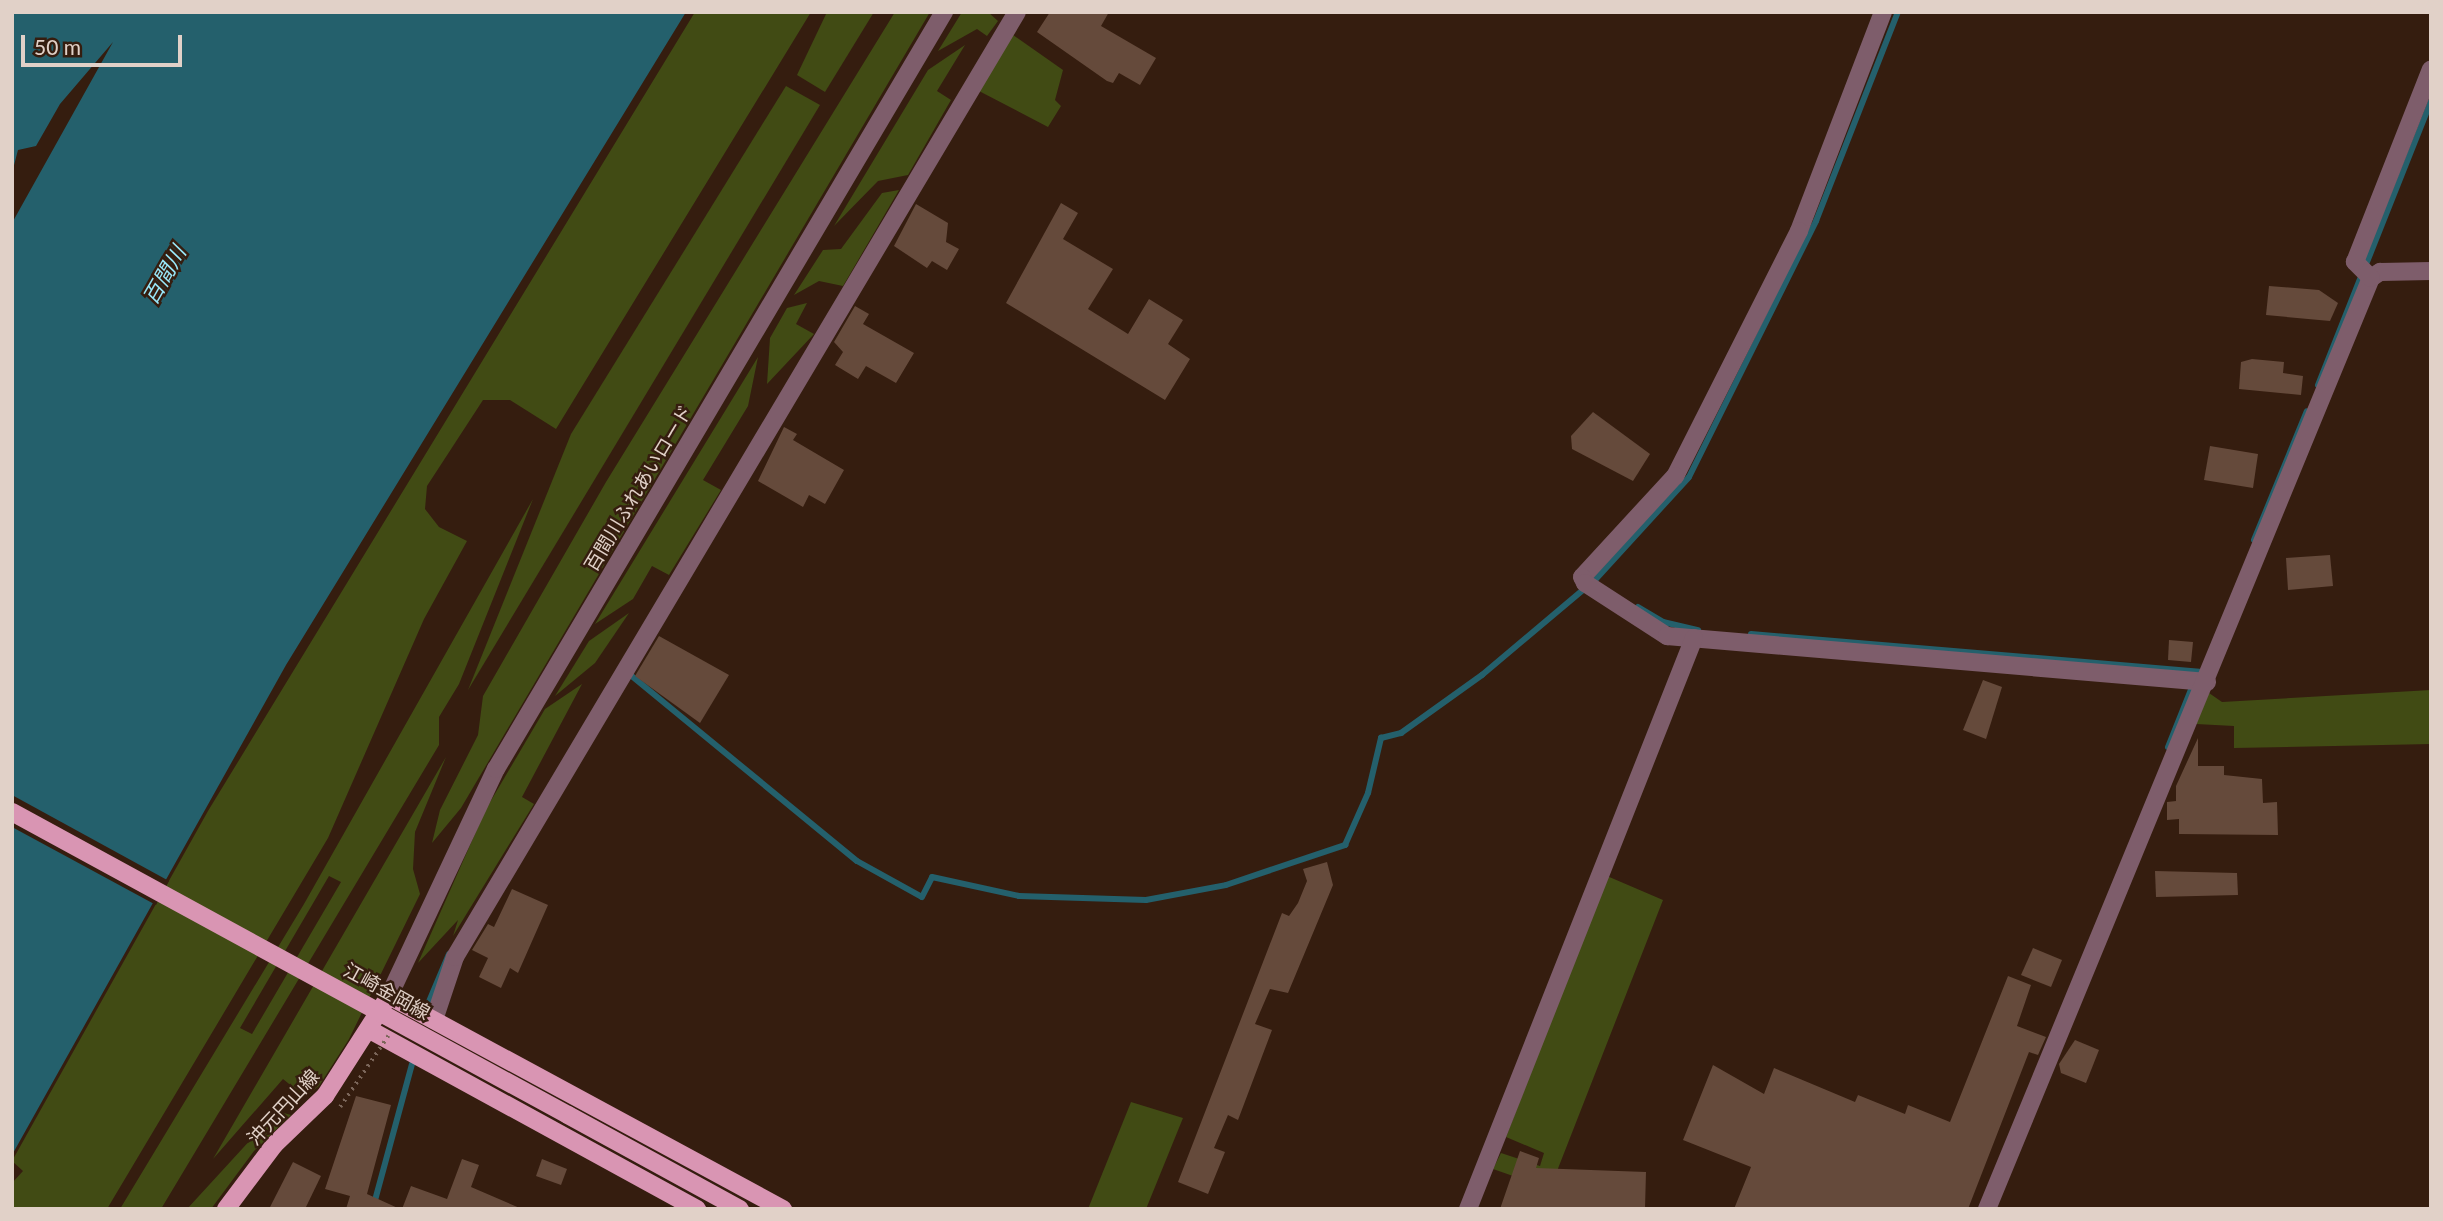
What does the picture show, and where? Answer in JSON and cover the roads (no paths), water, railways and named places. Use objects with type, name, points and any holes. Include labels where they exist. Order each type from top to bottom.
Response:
[{"type":"main road","name":"江崎金岡線","points":[[12,812],[740,1209]]},
{"type":"main road","points":[[389,996],[783,1209]]},
{"type":"main road","name":"沖元円山線","points":[[226,1209],[274,1145],[325,1096],[370,1030],[389,996]]},
{"type":"main road","points":[[370,1030],[697,1209]]},
{"type":"street","name":"百間川ふれあいロード","points":[[389,996],[496,769],[944,12]]},
{"type":"street","points":[[434,1020],[455,957],[1017,12]]},
{"type":"street","points":[[1883,12],[1799,231],[1675,476],[1582,577],[1589,587],[1667,636],[2199,681]]},
{"type":"street","points":[[2371,278],[2356,262],[2431,69]]},
{"type":"street","points":[[1987,1209],[2199,681],[2371,278],[2380,272],[2431,271]]},
{"type":"street","points":[[1468,1209],[1694,638]]},
{"type":"water","name":"百間川","points":[[12,12],[686,12],[286,665],[12,1155],[12,223],[113,42],[60,104],[36,146],[18,150],[12,173]]},
{"type":"waterway","points":[[628,673],[857,861],[922,897],[932,877],[1019,896],[1146,900],[1226,885],[1345,845],[1368,793],[1381,738],[1401,733],[1482,675],[1595,580],[1689,477],[1816,221],[1898,12]]},
{"type":"waterway","points":[[2367,262],[2431,101]]},
{"type":"waterway","points":[[2318,385],[2360,279]]},
{"type":"waterway","points":[[2254,540],[2307,411]]},
{"type":"waterway","points":[[1638,607],[1663,622],[1698,630]]},
{"type":"waterway","points":[[1751,634],[2199,672]]},
{"type":"waterway","points":[[2168,747],[2194,682]]},
{"type":"waterway","points":[[428,1004],[449,954]]},
{"type":"waterway","points":[[374,1204],[412,1064]]}]
